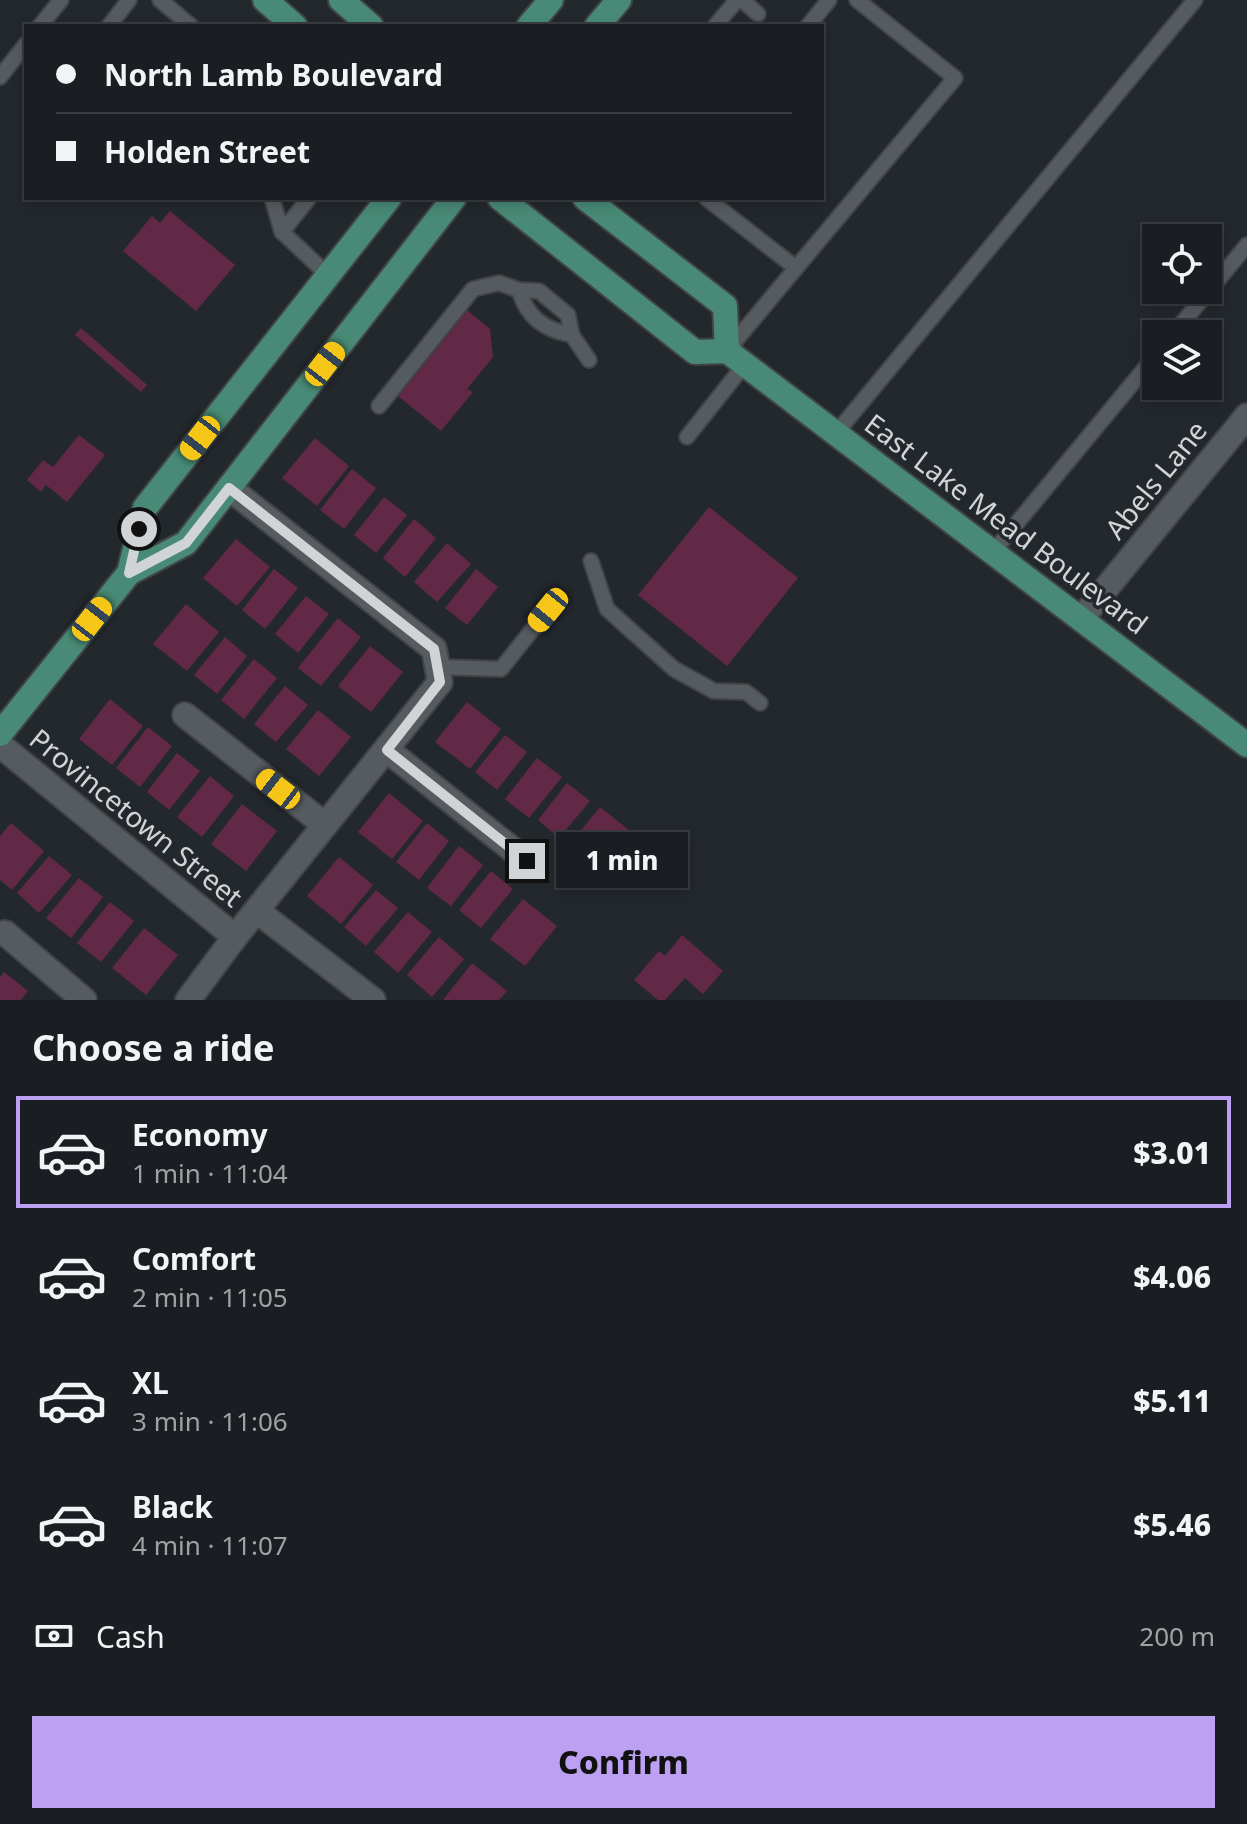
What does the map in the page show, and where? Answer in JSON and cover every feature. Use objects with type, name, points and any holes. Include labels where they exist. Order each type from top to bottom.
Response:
[{"type":"main road","points":[[265,0],[293,24]]},
{"type":"main road","points":[[341,0],[369,24]]},
{"type":"main road","points":[[531,24],[551,0]]},
{"type":"main road","points":[[599,24],[619,0]]},
{"type":"main road","points":[[129,573],[145,508],[387,200]]},
{"type":"main road","points":[[0,734],[129,573],[186,543],[452,200]]},
{"type":"main road","points":[[503,200],[695,352],[736,358],[725,306],[588,200]]},
{"type":"main road","name":"East Lake Mead Boulevard","points":[[736,358],[1247,745]]},
{"type":"street","name":"Abels Lane","points":[[1081,619],[1247,416]]},
{"type":"street","points":[[188,1000],[440,682],[434,649],[229,488]]},
{"type":"street","points":[[185,715],[325,825]]},
{"type":"street","name":"Provincetown Street","points":[[0,745],[235,937]]},
{"type":"street","points":[[387,750],[527,861]]},
{"type":"street","points":[[257,911],[373,1000]]},
{"type":"street","points":[[5,933],[84,1000]]},
{"type":"lane","points":[[42,24],[61,0]]},
{"type":"lane","points":[[111,24],[129,0]]},
{"type":"lane","points":[[160,0],[189,24]]},
{"type":"lane","points":[[717,24],[740,0],[758,14]]},
{"type":"lane","points":[[810,24],[829,0]]},
{"type":"lane","points":[[687,437],[796,268],[955,78],[857,0]]},
{"type":"lane","points":[[837,432],[1195,0]]},
{"type":"lane","points":[[0,77],[24,47]]},
{"type":"lane","points":[[273,200],[282,232],[328,275]]},
{"type":"lane","points":[[282,232],[307,200]]},
{"type":"lane","points":[[709,200],[796,268]]},
{"type":"lane","points":[[1185,320],[1247,245]]},
{"type":"lane","points":[[379,406],[473,289],[499,283],[519,290],[539,291],[568,315],[572,335],[589,360]]},
{"type":"lane","points":[[519,290],[524,308],[552,331],[572,335]]},
{"type":"lane","points":[[993,552],[1142,372]]},
{"type":"lane","points":[[591,561],[607,609],[674,669],[714,691],[746,692],[760,703]]},
{"type":"lane","points":[[437,667],[501,669],[548,610]]},
{"type":"building","points":[[170,211],[235,265],[196,311],[123,251],[152,216],[160,223]]},
{"type":"building","points":[[467,310],[490,329],[493,357],[467,389],[473,392],[441,431],[398,396]]},
{"type":"building","points":[[81,328],[147,385],[141,392],[75,335]]},
{"type":"building","points":[[79,435],[105,455],[67,502],[46,485],[41,492],[27,480],[43,460],[53,467]]},
{"type":"building","points":[[315,438],[349,466],[317,506],[282,478]]},
{"type":"building","points":[[352,469],[376,488],[344,529],[320,510]]},
{"type":"building","points":[[384,497],[407,515],[376,553],[354,535]]},
{"type":"building","points":[[709,507],[798,578],[727,666],[638,595]]},
{"type":"building","points":[[414,519],[436,538],[405,577],[383,558]]},
{"type":"building","points":[[236,539],[270,567],[237,606],[203,578]]},
{"type":"building","points":[[447,543],[471,564],[437,602],[414,582]]},
{"type":"building","points":[[274,569],[298,588],[265,629],[242,610]]},
{"type":"building","points":[[476,569],[498,587],[467,625],[445,608]]},
{"type":"building","points":[[306,596],[329,614],[298,653],[275,634]]},
{"type":"building","points":[[186,604],[219,632],[187,671],[153,644]]},
{"type":"building","points":[[338,618],[361,637],[321,686],[298,668]]},
{"type":"building","points":[[225,637],[247,656],[217,694],[194,675]]},
{"type":"building","points":[[370,646],[403,672],[371,712],[338,686]]},
{"type":"building","points":[[254,659],[277,678],[244,719],[221,700]]},
{"type":"building","points":[[285,686],[308,705],[276,742],[254,724]]},
{"type":"building","points":[[110,699],[143,726],[112,765],[79,739]]},
{"type":"building","points":[[467,702],[501,729],[470,769],[435,742]]},
{"type":"building","points":[[318,710],[351,737],[319,776],[286,749]]},
{"type":"building","points":[[148,727],[172,746],[140,787],[116,768]]},
{"type":"building","points":[[505,735],[527,752],[497,790],[475,772]]},
{"type":"building","points":[[177,753],[200,771],[169,810],[147,792]]},
{"type":"building","points":[[537,758],[562,777],[529,818],[505,799]]},
{"type":"building","points":[[210,776],[234,796],[202,837],[177,817]]},
{"type":"building","points":[[567,783],[590,801],[559,838],[538,820]]},
{"type":"building","points":[[389,793],[423,821],[392,859],[358,832]]},
{"type":"building","points":[[242,804],[277,831],[246,871],[211,844]]},
{"type":"building","points":[[600,807],[635,835],[603,874],[568,846]]},
{"type":"building","points":[[11,823],[44,851],[12,890],[0,880],[0,836]]},
{"type":"building","points":[[427,823],[449,841],[419,880],[396,862]]},
{"type":"building","points":[[459,846],[483,865],[451,906],[427,888]]},
{"type":"building","points":[[49,856],[72,875],[39,913],[17,893]]},
{"type":"building","points":[[339,857],[373,885],[341,924],[307,896]]},
{"type":"building","points":[[491,871],[513,889],[481,928],[459,910]]},
{"type":"building","points":[[79,878],[103,897],[71,938],[46,918]]},
{"type":"building","points":[[376,890],[398,908],[366,946],[344,927]]},
{"type":"building","points":[[523,899],[557,926],[525,966],[490,939]]},
{"type":"building","points":[[110,902],[134,921],[101,962],[77,943]]},
{"type":"building","points":[[408,912],[432,932],[398,973],[374,952]]},
{"type":"building","points":[[144,928],[178,955],[146,995],[112,968]]},
{"type":"building","points":[[682,935],[723,971],[703,994],[685,978],[665,1000],[658,1000],[634,980],[659,951],[665,956]]},
{"type":"building","points":[[439,937],[464,959],[432,997],[407,975]]},
{"type":"building","points":[[472,963],[507,991],[499,1000],[443,1000]]},
{"type":"building","points":[[4,972],[28,991],[21,1000],[0,1000],[0,977]]},
{"type":"route","points":[[139,529],[129,573],[186,543],[229,488],[434,649],[440,682],[387,750],[527,861]]}]
